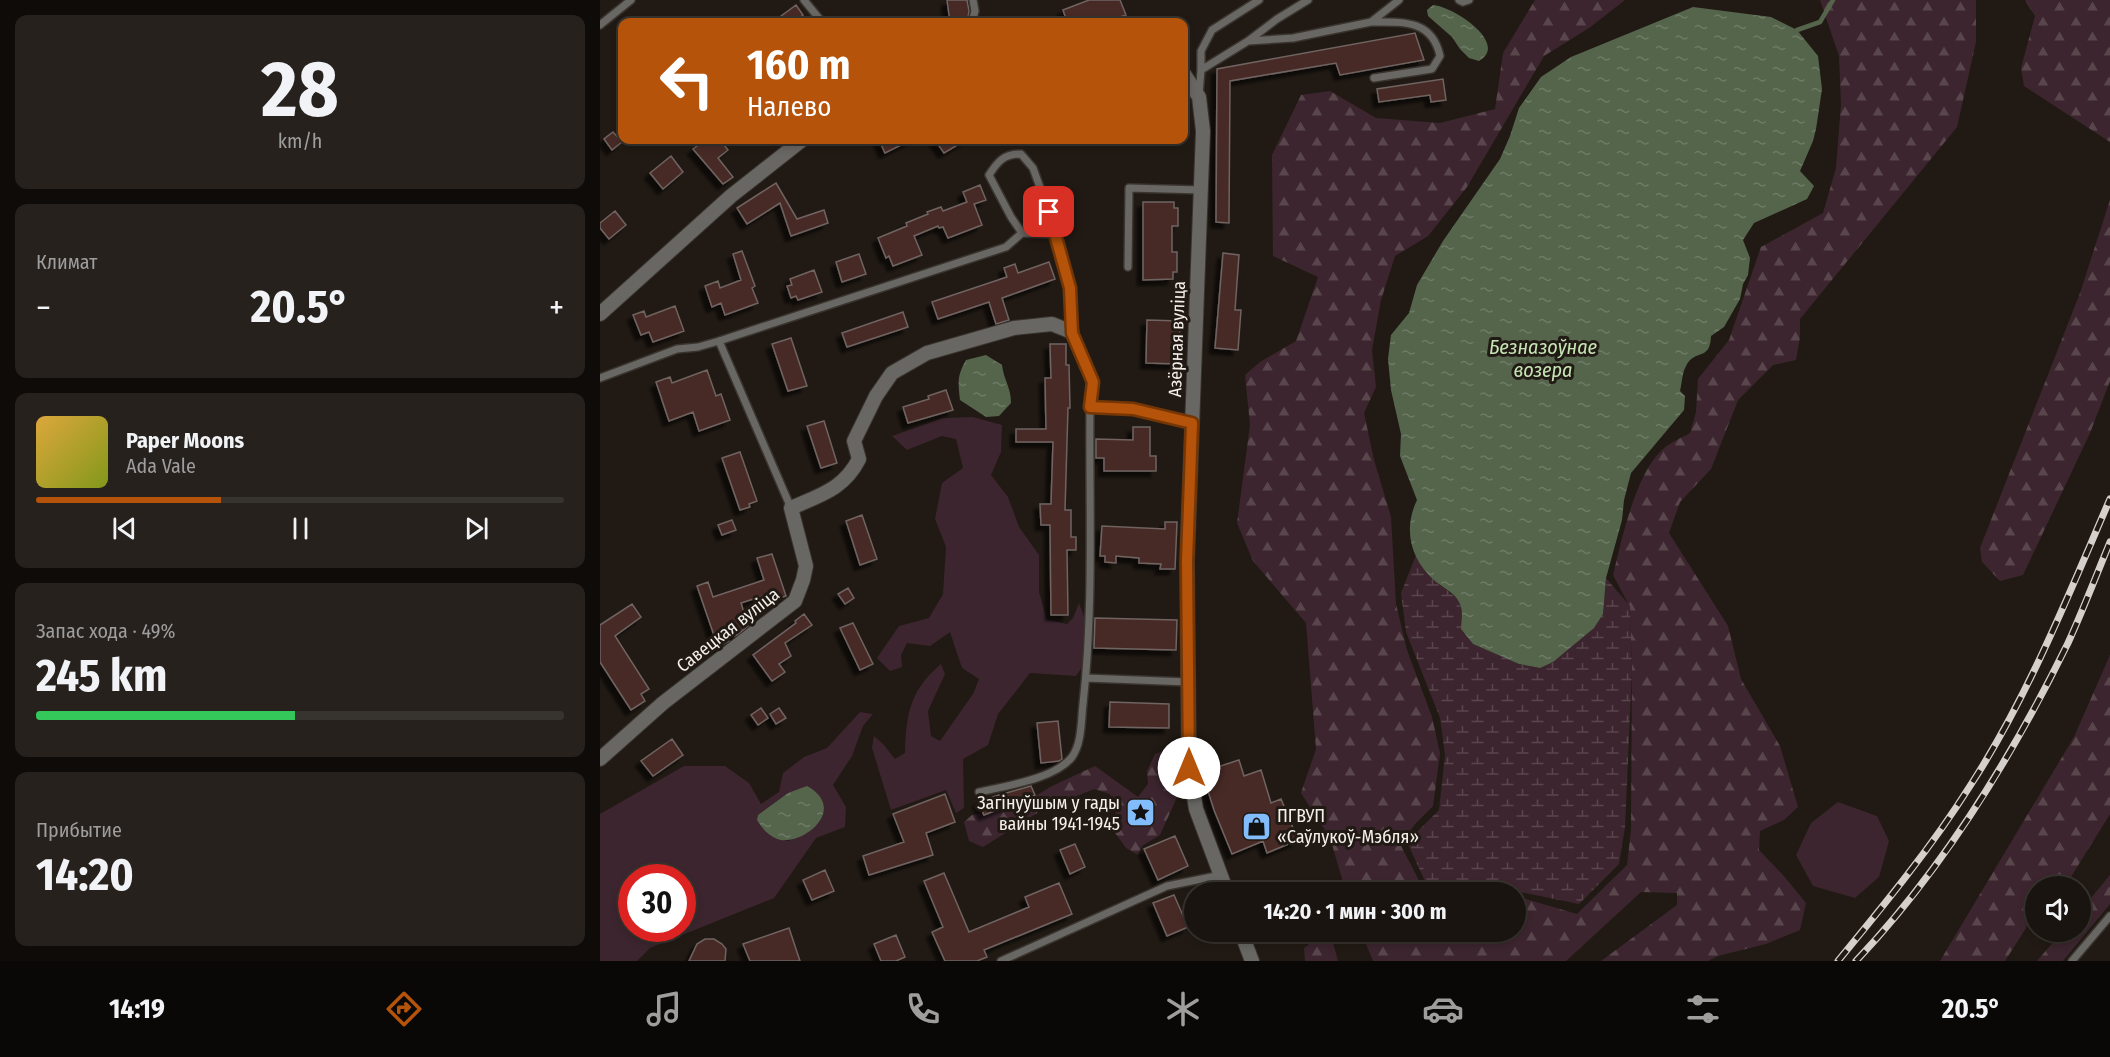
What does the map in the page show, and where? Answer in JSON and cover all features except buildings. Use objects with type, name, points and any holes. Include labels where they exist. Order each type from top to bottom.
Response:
[{"type":"street","name":"Азёрная вуліца","points":[[1188,80],[1199,97],[1203,130],[1187,561],[1190,682],[1189,768],[1196,809],[1223,882]]},
{"type":"street","points":[[600,314],[731,196],[797,144]]},
{"type":"street","points":[[791,508],[832,489],[851,474],[859,459],[854,441],[876,396],[892,373],[927,353],[1014,328],[1052,324],[1072,333]]},
{"type":"street","name":"Савецкая вуліца","points":[[600,759],[663,703],[795,601],[806,566],[791,508]]},
{"type":"street","points":[[1245,942],[1252,961]]},
{"type":"lane","points":[[600,25],[631,0]]},
{"type":"lane","points":[[804,0],[819,18]]},
{"type":"lane","points":[[973,0],[975,11],[973,18]]},
{"type":"lane","points":[[1199,97],[1201,51],[1212,30],[1259,0]]},
{"type":"lane","points":[[1201,70],[1308,0]]},
{"type":"lane","points":[[1371,22],[1399,0]]},
{"type":"lane","points":[[1459,0],[1463,2],[1469,0]]},
{"type":"lane","points":[[1248,41],[1293,38],[1371,22],[1402,22],[1423,28],[1437,43],[1440,56],[1432,69],[1374,78]]},
{"type":"lane","points":[[979,792],[1051,771],[1061,767],[1072,756],[1079,740],[1086,678],[1090,407],[1093,382],[1072,333],[1070,288],[1057,234],[1033,168],[1021,154],[1008,154],[998,161],[989,175],[1011,218],[1022,233]]},
{"type":"lane","points":[[1128,267],[1129,188],[1201,190]]},
{"type":"lane","points":[[600,378],[677,349],[698,347],[719,341],[1006,247],[1022,233],[1057,234]]},
{"type":"lane","points":[[719,341],[791,508]]},
{"type":"lane","points":[[1090,407],[1133,409],[1192,423]]},
{"type":"lane","points":[[1086,678],[1190,682]]},
{"type":"lane","points":[[1001,961],[1167,886],[1221,875]]},
{"type":"lane","points":[[2072,961],[2110,916]]},
{"type":"green space","points":[[1535,0],[1625,0],[1589,28],[1544,56],[1467,187],[1428,236],[1395,256],[1381,300],[1372,350],[1376,387],[1364,413],[1374,460],[1391,517],[1396,604],[1407,650],[1432,717],[1440,753],[1433,806],[1400,844],[1420,882],[1343,882],[1330,838],[1301,793],[1316,749],[1306,623],[1253,561],[1237,523],[1250,425],[1245,375],[1260,362],[1296,341],[1318,277],[1273,256],[1272,155],[1301,95],[1330,91],[1376,118],[1440,123],[1495,109],[1503,53]]},
{"type":"green space","points":[[1820,0],[1976,0],[1976,42],[1957,127],[1800,319],[1796,360],[1773,365],[1738,400],[1711,469],[1680,502],[1669,533],[1728,626],[1741,679],[1780,746],[1798,807],[1784,820],[1760,831],[1759,850],[1806,903],[1800,930],[1766,944],[1718,956],[1708,961],[1601,961],[1677,905],[1677,893],[1641,892],[1566,961],[1373,961],[1365,942],[1526,942],[1526,899],[1577,914],[1627,865],[1631,830],[1632,670],[1630,607],[1613,575],[1621,544],[1631,508],[1644,475],[1662,450],[1690,433],[1696,412],[1698,379],[1729,340],[1761,247],[1823,213],[1836,168],[1841,104],[1839,56]]},
{"type":"green space","points":[[2025,0],[2110,0],[2110,142],[2024,86],[2021,68],[2035,16]]},
{"type":"green space","points":[[2110,200],[2110,381],[2090,433],[2023,575],[2000,581],[1982,562],[1980,548],[2080,293]]},
{"type":"green space","points":[[973,417],[1002,425],[1001,452],[991,475],[1008,497],[1019,527],[1039,555],[1039,592],[1047,620],[1067,624],[1073,618],[1079,603],[1086,622],[1082,667],[1076,676],[1030,673],[998,714],[988,745],[963,759],[964,808],[956,813],[946,790],[891,810],[872,748],[874,736],[895,759],[905,753],[909,715],[916,693],[922,683],[941,664],[945,674],[928,711],[931,736],[940,741],[973,694],[979,679],[962,668],[950,632],[930,646],[907,643],[901,655],[902,667],[890,671],[877,658],[899,626],[929,618],[943,594],[946,547],[935,519],[942,483],[963,468],[956,439],[942,436],[907,450],[892,436],[943,418]]},
{"type":"green space","points":[[1416,555],[1423,568],[1433,579],[1459,600],[1462,611],[1461,629],[1473,644],[1519,664],[1539,668],[1603,614],[1606,578],[1630,606],[1632,670],[1625,827],[1619,864],[1579,904],[1526,893],[1526,882],[1425,882],[1407,842],[1439,810],[1445,755],[1440,718],[1406,632],[1401,593]]},
{"type":"green space","points":[[2110,655],[2110,814],[2071,876],[2025,876],[2025,930],[2005,961],[1940,961],[2074,737]]},
{"type":"green space","points":[[860,712],[873,714],[863,726],[852,756],[833,785],[846,807],[845,827],[816,838],[774,898],[696,929],[696,864],[618,864],[618,942],[665,942],[650,948],[637,961],[600,961],[600,814],[684,766],[725,766],[749,783],[761,804],[779,792],[783,773],[804,757],[827,748]],"holes":[[[788,793],[804,834],[788,841],[777,839],[758,815]]]},
{"type":"green space","points":[[1166,750],[1180,759],[1182,786],[1160,835],[1142,846],[1138,855],[1126,848],[1113,830],[1116,811],[1110,794],[1094,789],[1042,810],[983,847],[969,841],[964,822],[972,815],[1032,798],[1095,766],[1138,797],[1148,784],[1147,771],[1155,754]]},
{"type":"green space","points":[[1838,802],[1877,816],[1889,841],[1879,877],[1855,898],[1813,886],[1796,855],[1811,823]]},
{"type":"green space","points":[[2110,875],[2110,904],[2091,927],[2091,898]]},
{"type":"green space","points":[[1312,942],[1333,942],[1338,961],[1305,961],[1304,948]]},
{"type":"green space","points":[[2053,942],[2079,942],[2063,961],[2037,961]]},
{"type":"water","points":[[1433,5],[1464,18],[1483,36],[1488,45],[1487,53],[1479,61],[1469,58],[1452,37],[1428,16],[1427,10]]},
{"type":"water","name":"Безназоўнае возера","points":[[1693,7],[1771,17],[1797,30],[1818,56],[1822,89],[1816,129],[1800,171],[1814,186],[1807,199],[1754,223],[1743,240],[1750,258],[1748,275],[1743,284],[1740,299],[1724,327],[1711,336],[1708,349],[1694,357],[1686,366],[1680,391],[1685,396],[1684,410],[1631,473],[1622,520],[1606,578],[1603,614],[1594,628],[1553,662],[1540,668],[1519,664],[1473,644],[1461,629],[1461,605],[1451,593],[1426,572],[1411,543],[1410,522],[1417,500],[1400,456],[1401,434],[1391,390],[1388,359],[1391,335],[1409,313],[1417,285],[1443,241],[1500,159],[1519,108],[1541,77],[1571,57]]},
{"type":"water","points":[[986,355],[1002,365],[1010,393],[1011,403],[999,416],[986,417],[960,400],[959,379],[966,360]]},
{"type":"water","points":[[807,786],[819,796],[824,806],[817,825],[808,833],[787,840],[777,839],[768,833],[757,820],[758,815],[788,793]]},
{"type":"waterway","points":[[1797,30],[1820,22],[1833,0]]},
{"type":"railway","points":[[1838,961],[1923,854],[1991,752],[2046,646],[2110,499]]},
{"type":"railway","points":[[1856,961],[1888,925],[1947,850],[2000,769],[2068,643],[2110,542]]},
{"type":"place","name":"Загінуўшым у гады вайны 1941-1945","points":[[1141,813]]},
{"type":"place","name":"ПГВУП «Саўлукоў-Мэбля»","points":[[1256,826]]},
{"type":"route","points":[[1049,212],[1057,234],[1070,288],[1072,333],[1093,382],[1090,407],[1133,409],[1192,423],[1187,561],[1190,682],[1189,768]]}]
